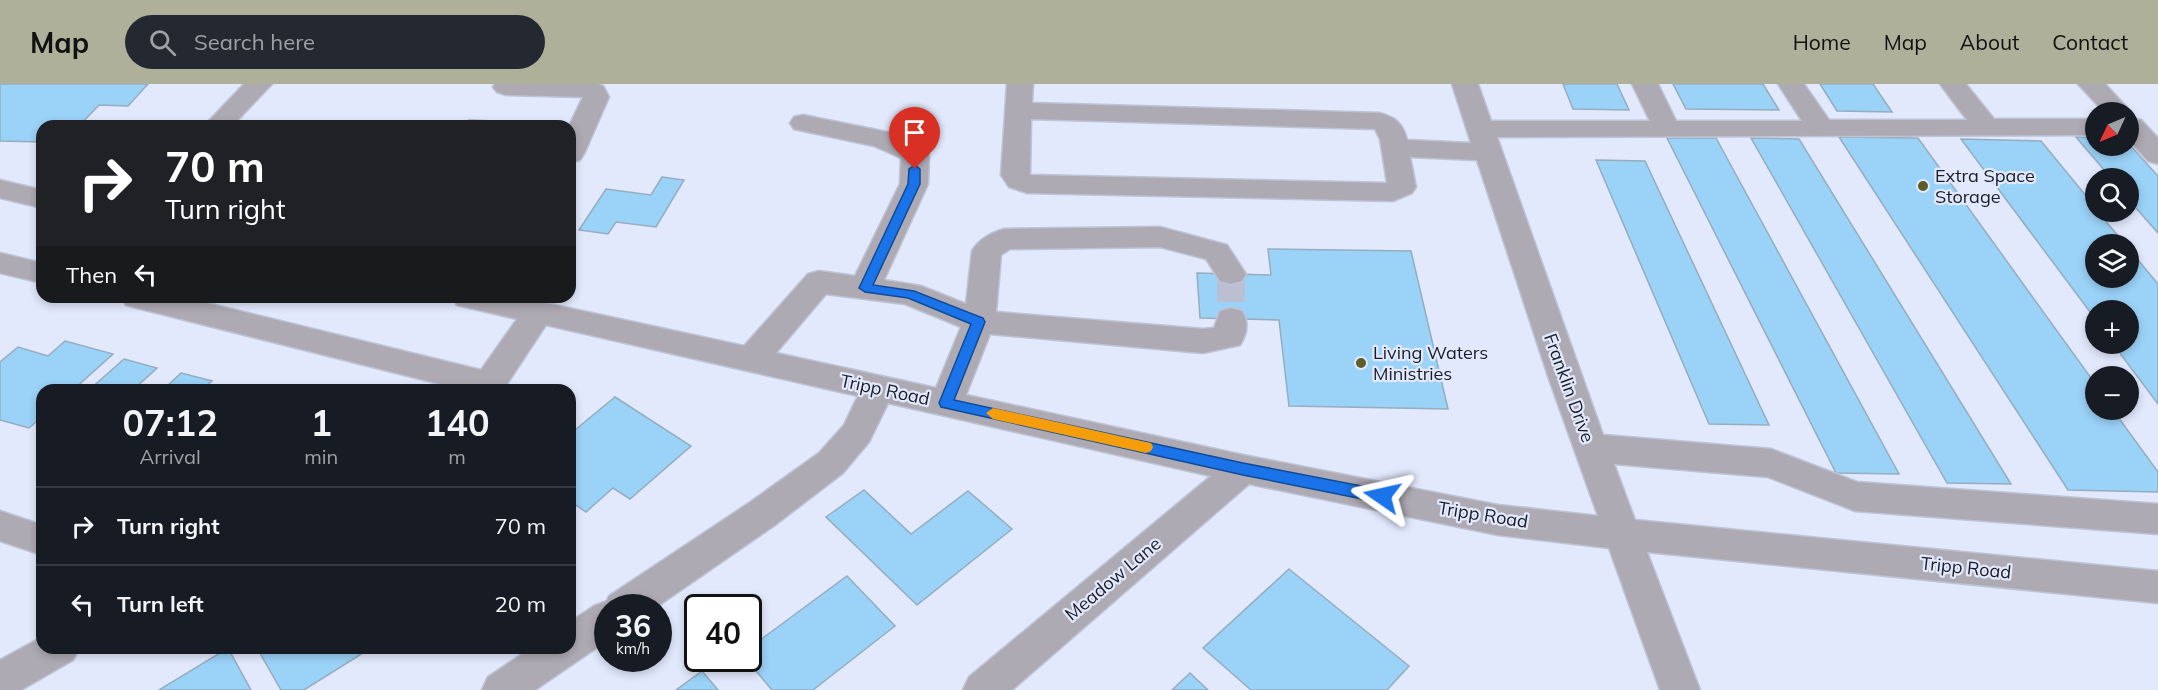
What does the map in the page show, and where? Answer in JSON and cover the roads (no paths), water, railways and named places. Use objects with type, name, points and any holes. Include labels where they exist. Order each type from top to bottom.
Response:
[{"type":"street","points":[[223,120],[259,84]]},
{"type":"street","points":[[1019,111],[1385,122],[1389,126],[1395,148],[1402,186],[1393,192],[1028,184],[1019,181],[1015,175],[1020,84]]},
{"type":"street","name":"Franklin Drive","points":[[1465,84],[1565,379],[1680,690]]},
{"type":"street","points":[[1644,84],[1667,130]]},
{"type":"street","points":[[1791,84],[1821,129]]},
{"type":"street","points":[[1953,84],[1986,128]]},
{"type":"street","points":[[2091,84],[2108,102]]},
{"type":"street","points":[[506,87],[594,91],[596,97],[576,141]]},
{"type":"street","points":[[803,123],[882,139],[915,154],[914,184],[865,288]]},
{"type":"street","points":[[1395,148],[1484,140],[1667,130],[2085,127]]},
{"type":"street","points":[[2139,135],[2158,155]]},
{"type":"street","points":[[946,403],[979,322],[987,251],[1004,239],[1160,237],[1216,252],[1231,274]]},
{"type":"street","points":[[0,263],[36,272]]},
{"type":"street","points":[[751,360],[819,282],[910,294],[979,322],[1203,341],[1229,337],[1231,319]]},
{"type":"street","points":[[160,303],[476,384]]},
{"type":"street","name":"Tripp Road","points":[[494,303],[1243,469],[1498,520],[2158,587]]},
{"type":"street","points":[[490,384],[538,313]]},
{"type":"street","points":[[644,594],[762,514],[831,463],[856,433],[878,388]]},
{"type":"street","points":[[1591,448],[1771,463],[1855,496],[2158,519]]},
{"type":"street","name":"Meadow Lane","points":[[983,690],[1243,469]]},
{"type":"street","points":[[0,526],[36,538]]},
{"type":"street","points":[[576,640],[594,628]]},
{"type":"street","points":[[0,681],[48,654]]},
{"type":"street","points":[[502,690],[555,654]]},
{"type":"tunnel","points":[[1231,274],[1231,319]]},
{"type":"place","name":"Extra Space Storage","points":[[1923,186]]},
{"type":"place","name":"Living Waters Ministries","points":[[1361,363]]}]
